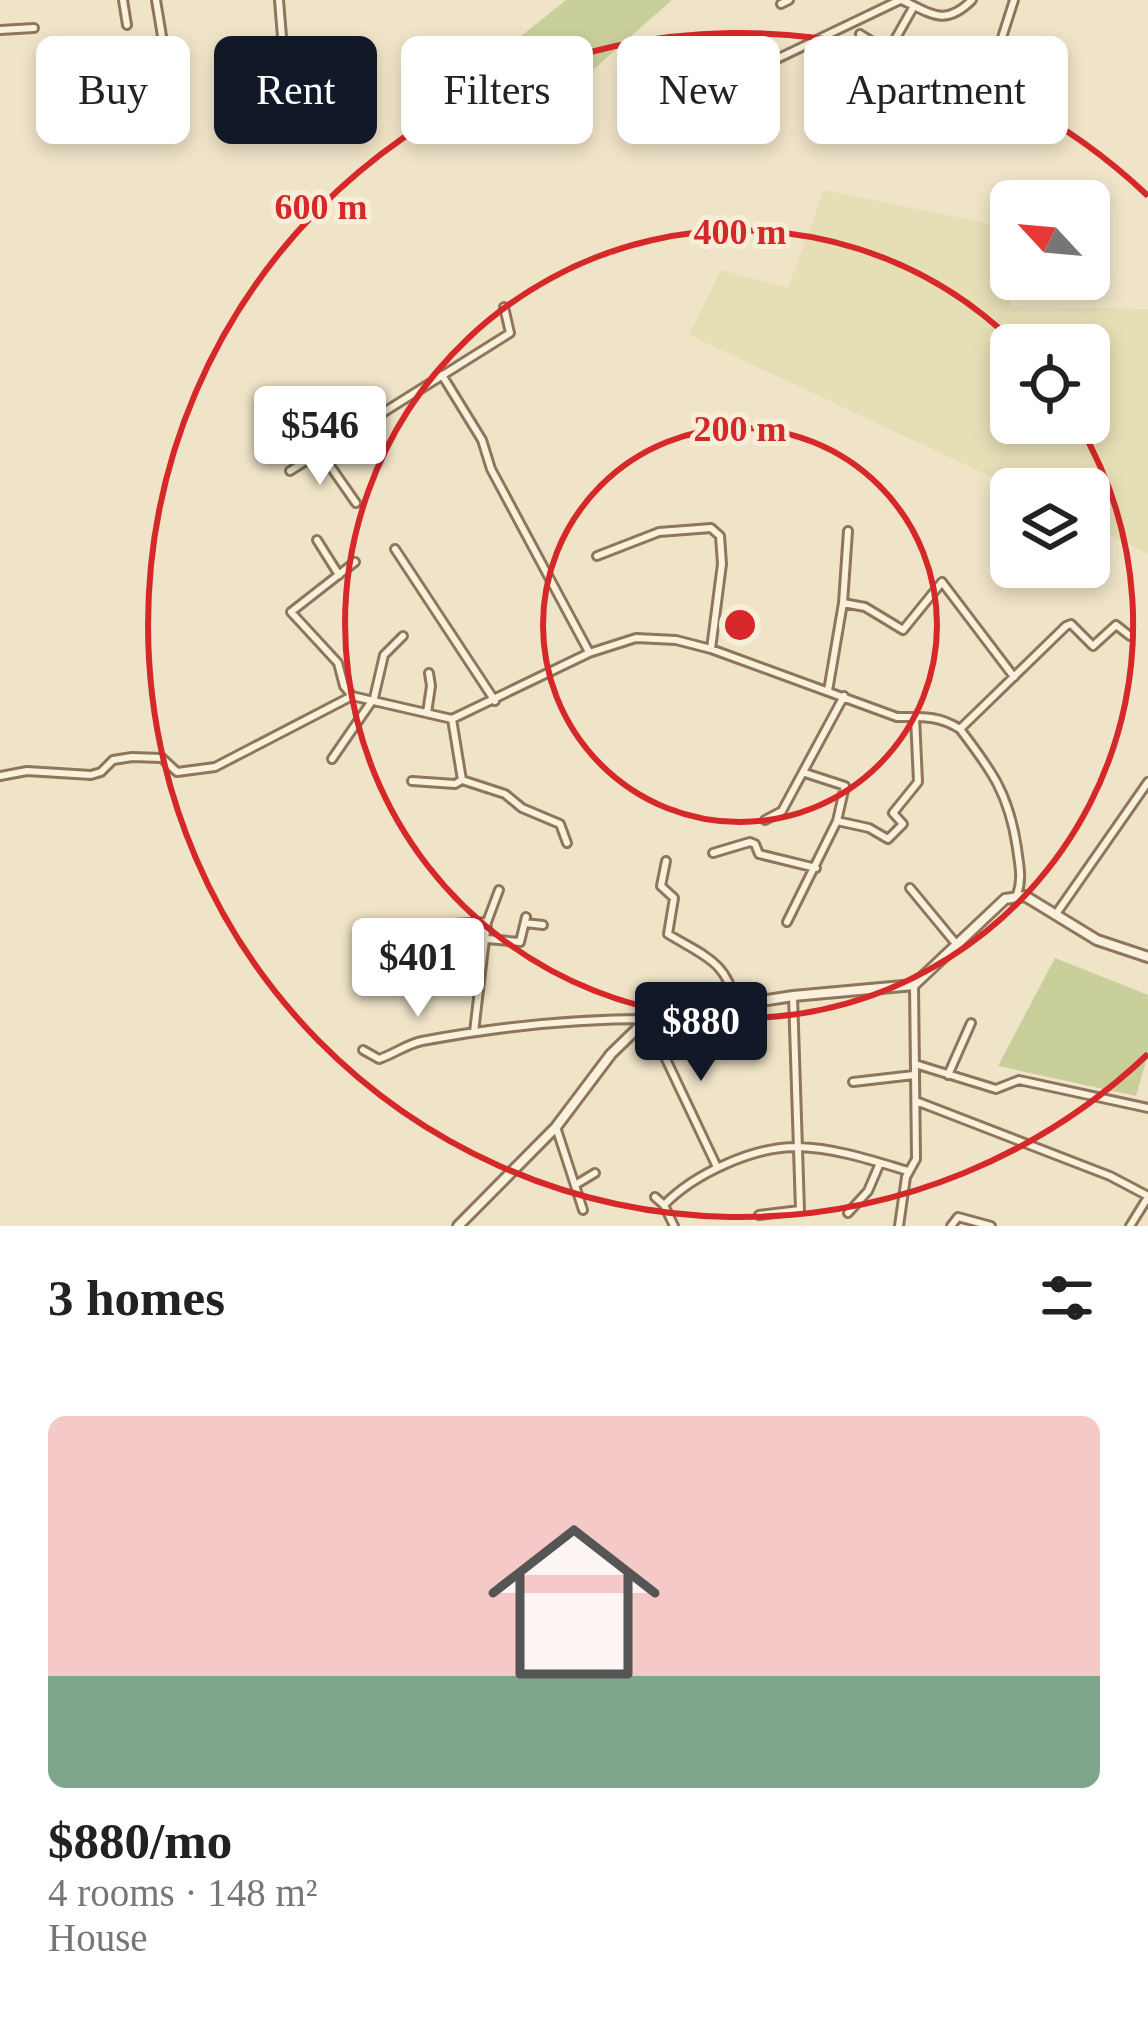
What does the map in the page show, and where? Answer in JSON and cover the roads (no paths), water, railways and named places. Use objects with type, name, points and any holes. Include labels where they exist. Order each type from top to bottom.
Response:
[{"type":"street","points":[[123,0],[127,25]]},
{"type":"street","points":[[156,0],[162,36]]},
{"type":"street","points":[[279,0],[283,36]]},
{"type":"street","points":[[780,57],[901,0],[947,17],[958,14],[972,0]]},
{"type":"street","points":[[1002,36],[1014,0]]},
{"type":"street","points":[[897,36],[914,6]]},
{"type":"street","points":[[0,30],[34,28]]},
{"type":"street","points":[[290,471],[510,333],[504,307]]},
{"type":"street","points":[[442,375],[482,440],[491,469],[590,652]]},
{"type":"street","points":[[319,450],[356,503]]},
{"type":"street","points":[[598,556],[658,532],[711,528],[720,536],[722,564],[711,649]]},
{"type":"street","points":[[828,691],[843,603],[848,531]]},
{"type":"street","points":[[317,540],[339,574]]},
{"type":"street","points":[[394,549],[495,701]]},
{"type":"street","points":[[352,696],[338,663],[291,612],[356,562]]},
{"type":"street","points":[[843,603],[865,607],[903,630],[936,584],[946,584],[1014,677]]},
{"type":"street","points":[[960,729],[1071,624],[1093,646],[1117,625],[1130,636]]},
{"type":"street","points":[[332,759],[374,698],[379,663],[403,636]]},
{"type":"street","points":[[0,776],[28,771],[91,776],[112,760],[132,757],[162,758],[178,772],[215,767],[352,696],[452,719],[590,652],[636,638],[676,640],[897,717],[945,719],[960,729],[996,775],[1010,806],[1022,881],[1016,895]]},
{"type":"street","points":[[427,713],[429,673]]},
{"type":"street","points":[[765,820],[782,811],[844,696]]},
{"type":"street","points":[[837,821],[869,828],[888,839],[903,824],[893,813],[918,782],[915,717]]},
{"type":"street","points":[[452,719],[462,780]]},
{"type":"street","points":[[787,922],[837,821],[844,786],[805,773]]},
{"type":"street","points":[[412,782],[455,784],[462,780],[505,794],[522,808],[560,824],[567,843]]},
{"type":"street","points":[[1056,914],[1148,782]]},
{"type":"street","points":[[713,853],[750,842],[758,854],[816,868]]},
{"type":"street","points":[[666,861],[661,886],[674,898],[668,934],[722,967],[736,1005]]},
{"type":"street","points":[[910,888],[956,945]]},
{"type":"street","points":[[474,1032],[487,922],[499,890]]},
{"type":"street","points":[[363,1050],[379,1059],[421,1041],[474,1032],[597,1018],[646,1019],[914,985],[1005,899],[1016,895],[1097,940],[1148,957]]},
{"type":"street","points":[[487,938],[520,942],[526,920],[543,925]]},
{"type":"street","points":[[410,938],[436,925],[487,922]]},
{"type":"street","points":[[899,1226],[908,1172],[916,1159],[914,985]]},
{"type":"street","points":[[760,1215],[800,1210],[793,997]]},
{"type":"street","points":[[458,1226],[556,1127],[611,1054],[646,1019]]},
{"type":"street","points":[[646,1019],[717,1167]]},
{"type":"street","points":[[947,1076],[971,1024]]},
{"type":"street","points":[[914,1063],[996,1089],[1019,1080],[1148,1108]]},
{"type":"street","points":[[854,1082],[914,1075]]},
{"type":"street","points":[[916,1101],[1110,1176],[1148,1197],[1130,1226]]},
{"type":"street","points":[[556,1127],[583,1210]]},
{"type":"street","points":[[664,1205],[683,1185],[717,1167],[798,1147],[908,1172]]},
{"type":"street","points":[[848,1213],[868,1191],[880,1163]]},
{"type":"street","points":[[575,1185],[595,1173]]},
{"type":"street","points":[[655,1197],[664,1205],[670,1225]]},
{"type":"street","points":[[951,1226],[958,1216],[991,1226]]}]
